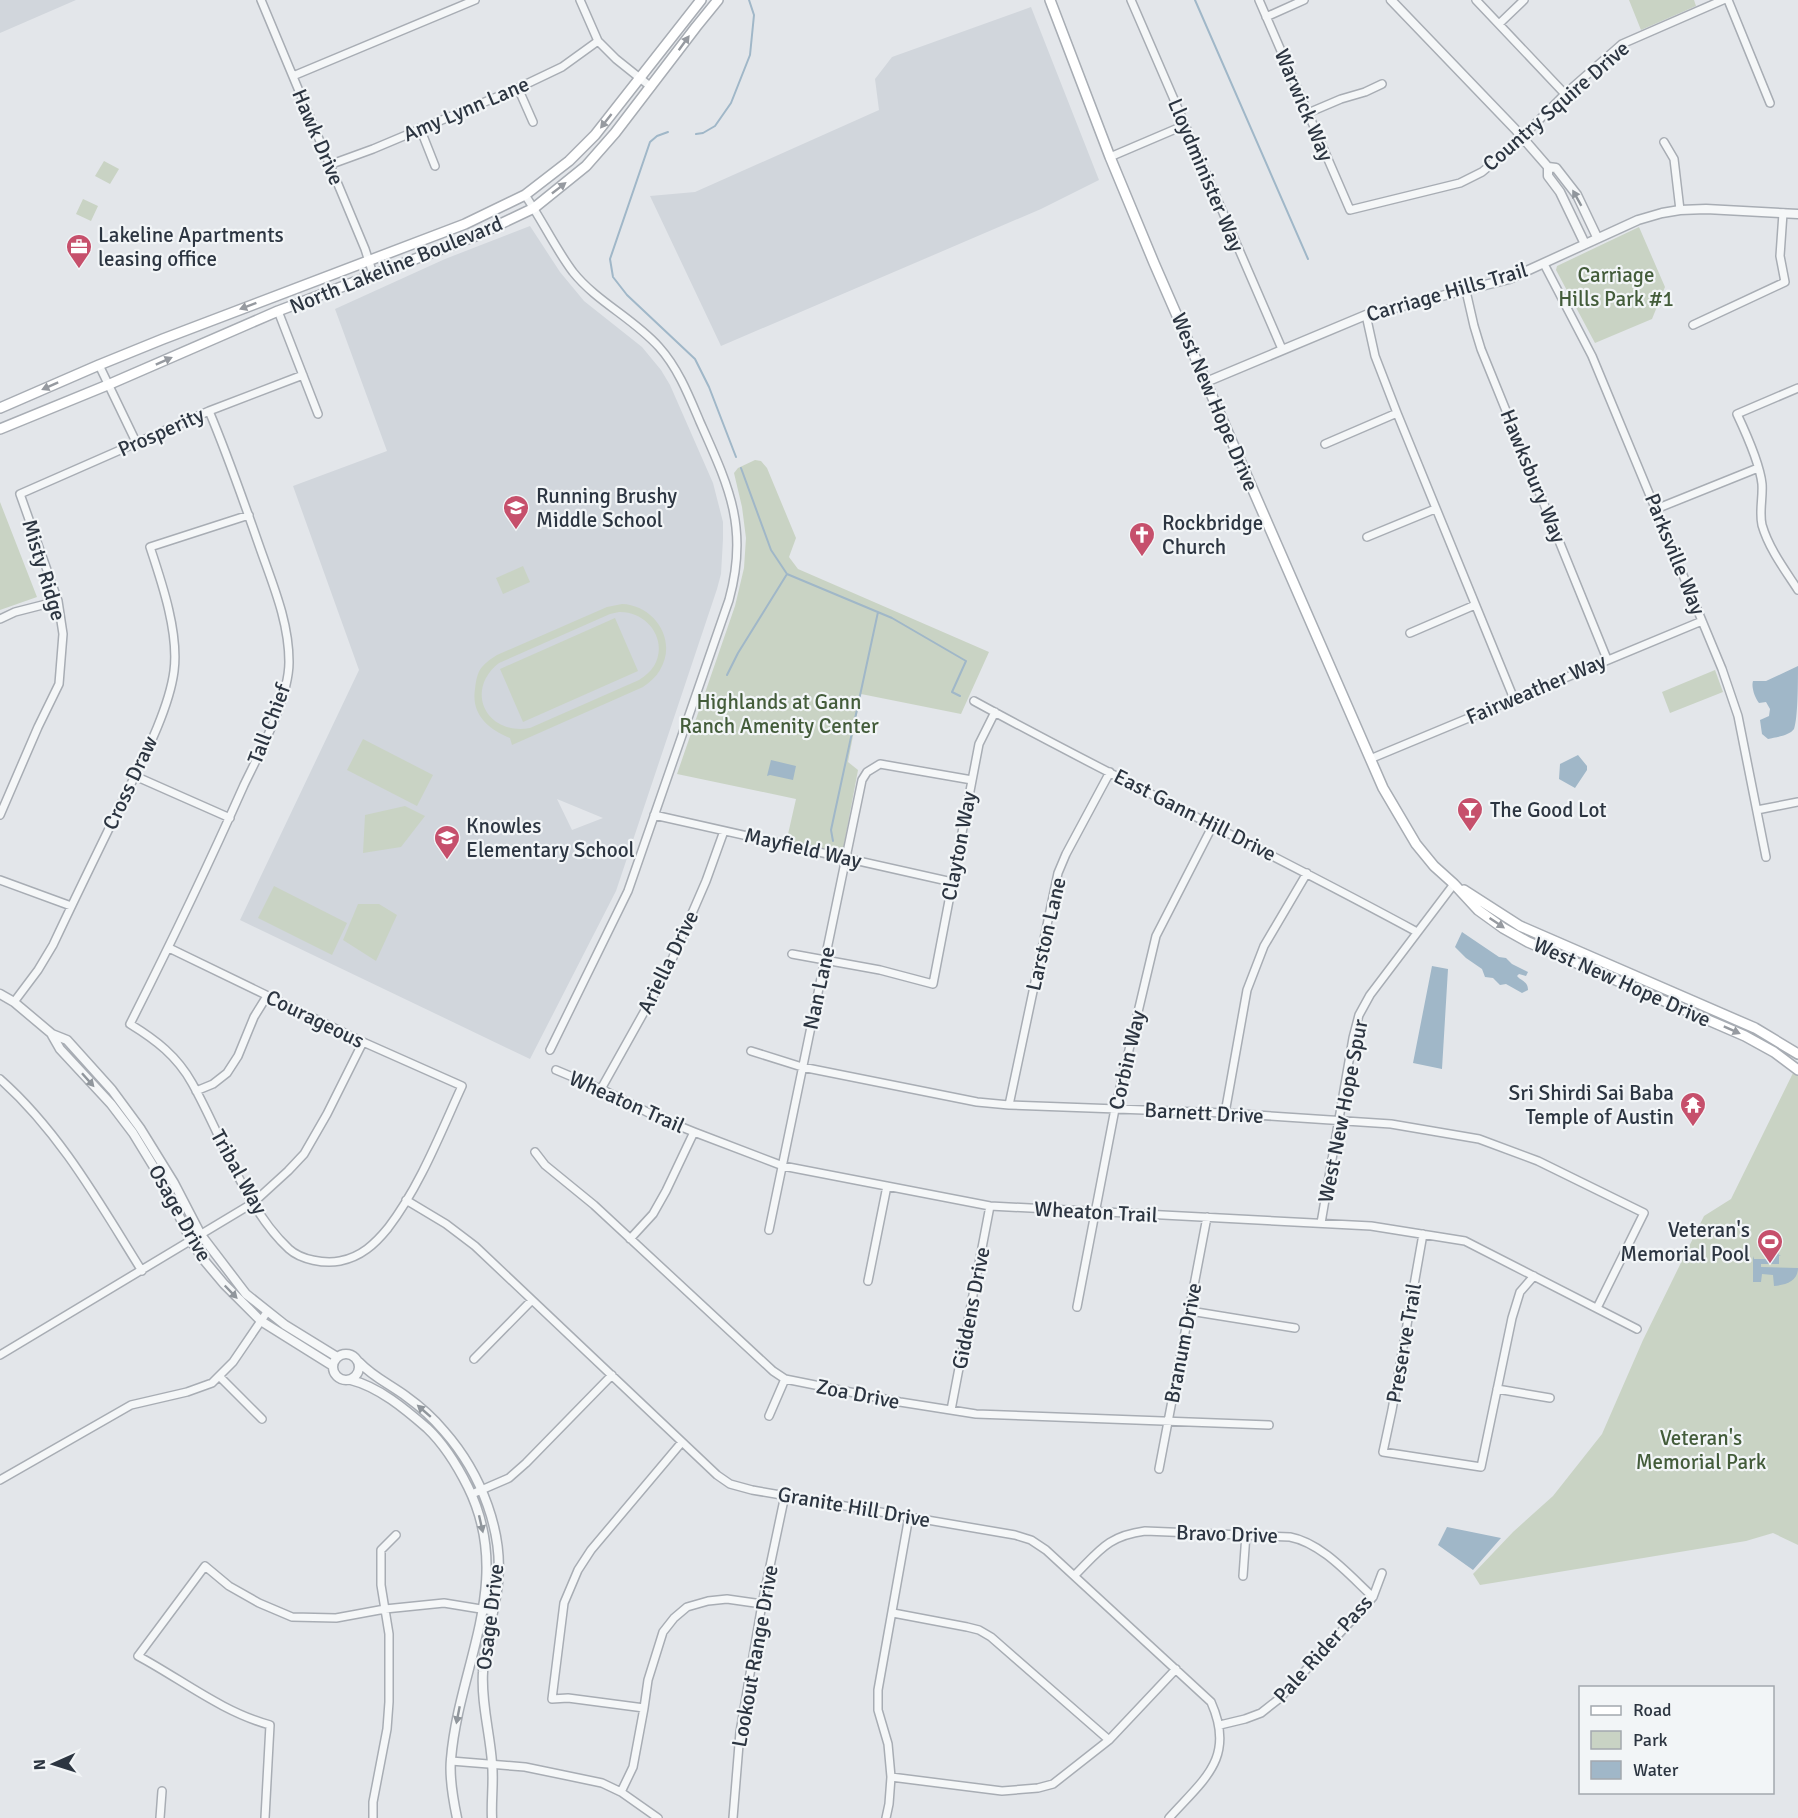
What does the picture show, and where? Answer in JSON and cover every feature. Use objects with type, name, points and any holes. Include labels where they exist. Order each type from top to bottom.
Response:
[{"type":"main road","name":"North Lakeline Boulevard","points":[[0,408],[99,365],[465,224],[525,195],[569,161],[595,135],[701,0]]},
{"type":"main road","name":"North Lakeline Boulevard","points":[[0,429],[278,311],[473,237],[534,207],[586,166],[615,133],[718,0]]},
{"type":"main road","name":"West New Hope Drive","points":[[1050,0],[1110,157],[1206,382],[1383,788],[1416,844],[1434,866],[1478,910],[1520,937],[1745,1036],[1798,1070]]},
{"type":"main road","name":"West New Hope Drive","points":[[1454,884],[1520,926],[1755,1028],[1798,1054]]},
{"type":"street","name":"Hawk Drive","points":[[261,0],[373,274]]},
{"type":"street","points":[[293,76],[475,0]]},
{"type":"street","points":[[580,0],[597,42],[651,87]]},
{"type":"street","name":"Lloydminister Way","points":[[1131,0],[1282,349]]},
{"type":"street","name":"Warwick Way","points":[[1259,0],[1350,210]]},
{"type":"street","points":[[1266,17],[1304,0]]},
{"type":"street","points":[[1391,0],[1548,167],[1548,176],[1560,192],[1585,244]]},
{"type":"street","points":[[1476,0],[1565,94]]},
{"type":"street","points":[[1500,24],[1524,0]]},
{"type":"street","name":"Country Squire Drive","points":[[1350,210],[1460,183],[1482,172],[1622,44],[1723,0]]},
{"type":"street","points":[[1728,0],[1770,103]]},
{"type":"street","name":"Amy Lynn Lane","points":[[329,165],[562,68],[597,42]]},
{"type":"street","points":[[1308,113],[1382,84]]},
{"type":"street","points":[[518,88],[533,122]]},
{"type":"street","points":[[1110,157],[1185,125]]},
{"type":"street","points":[[420,129],[435,166]]},
{"type":"street","points":[[1664,142],[1674,159],[1680,210]]},
{"type":"street","points":[[1548,167],[1556,168],[1570,185],[1597,237]]},
{"type":"street","points":[[525,195],[577,276],[590,290],[647,335],[671,362],[722,470],[735,513],[738,547],[733,585],[622,905],[550,1050]]},
{"type":"street","name":"Carriage Hills Trail","points":[[1206,382],[1366,315],[1509,279],[1597,237],[1662,213],[1706,209],[1798,214]]},
{"type":"street","points":[[1692,325],[1785,282],[1780,256],[1783,213]]},
{"type":"street","name":"Parksville Way","points":[[1544,264],[1592,356],[1725,678],[1738,716],[1766,857]]},
{"type":"street","name":"Hawksbury Way","points":[[1466,291],[1481,349],[1607,660]]},
{"type":"street","points":[[278,311],[318,414]]},
{"type":"street","points":[[1366,315],[1375,356],[1400,423],[1514,699]]},
{"type":"street","points":[[99,365],[137,444]]},
{"type":"street","name":"Prosperity","points":[[20,494],[209,411],[303,375]]},
{"type":"street","points":[[1798,388],[1737,414],[1762,482],[1762,525],[1771,547],[1798,590]]},
{"type":"street","name":"Tall Chief","points":[[130,1024],[169,948],[272,726],[287,680],[288,640],[282,609],[230,460],[209,411]]},
{"type":"street","points":[[1324,444],[1397,413]]},
{"type":"street","points":[[1656,509],[1758,468]]},
{"type":"street","name":"Misty Ridge","points":[[0,815],[59,684],[63,634],[58,601],[20,494]]},
{"type":"street","points":[[1367,537],[1435,509]]},
{"type":"street","name":"Cross Draw","points":[[14,1002],[43,962],[135,776],[169,697],[175,669],[174,640],[164,587],[150,547],[249,515]]},
{"type":"street","points":[[0,619],[15,612],[58,601]]},
{"type":"street","points":[[1410,633],[1475,605]]},
{"type":"street","name":"Fairweather Way","points":[[1370,759],[1702,621]]},
{"type":"street","name":"East Gann Hill Drive","points":[[974,700],[1416,932]]},
{"type":"street","name":"Clayton Way","points":[[825,960],[880,970],[933,984],[979,744],[995,712]]},
{"type":"street","name":"Nan Lane","points":[[769,1230],[862,780],[867,772],[880,764],[972,780]]},
{"type":"street","name":"Larston Lane","points":[[1008,1105],[1058,873],[1110,772]]},
{"type":"street","points":[[135,776],[230,818]]},
{"type":"street","points":[[1757,810],[1798,802]]},
{"type":"street","name":"Mayfield Way","points":[[654,815],[952,882]]},
{"type":"street","name":"Corbin Way","points":[[1077,1307],[1115,1109],[1156,936],[1213,825]]},
{"type":"street","name":"Ariella Drive","points":[[601,1089],[667,971],[699,899],[724,831]]},
{"type":"street","points":[[1225,1113],[1247,990],[1264,946],[1307,873]]},
{"type":"street","points":[[0,880],[71,906]]},
{"type":"street","name":"West New Hope Spur","points":[[1321,1223],[1353,1038],[1359,1016],[1370,995],[1454,884]]},
{"type":"street","name":"Courageous","points":[[169,948],[363,1042],[462,1086]]},
{"type":"street","points":[[792,954],[825,960]]},
{"type":"street","name":"Osage Drive","points":[[0,994],[14,1002],[52,1034],[67,1040],[112,1090],[140,1128],[174,1183],[201,1235],[246,1294],[267,1312],[337,1357]]},
{"type":"street","points":[[196,1091],[213,1084],[227,1073],[254,1017],[267,996]]},
{"type":"street","name":"Tribal Way","points":[[130,1024],[150,1036],[174,1057],[196,1091],[253,1203],[290,1250],[313,1260],[331,1262],[350,1259],[376,1242],[406,1200],[462,1086]]},
{"type":"street","name":"Osage Drive","points":[[52,1034],[60,1049],[111,1104],[133,1133],[163,1182],[191,1241],[224,1284],[261,1321],[333,1366]]},
{"type":"street","points":[[0,1355],[253,1203],[304,1154],[363,1042]]},
{"type":"street","name":"Barnett Drive","points":[[751,1051],[802,1067],[977,1102],[1339,1120],[1391,1124],[1479,1139],[1539,1161],[1644,1213],[1597,1308]]},
{"type":"street","name":"Wheaton Trail","points":[[556,1070],[657,1117],[783,1166],[990,1206],[1371,1226],[1465,1241],[1637,1329]]},
{"type":"street","points":[[0,1079],[39,1120],[80,1171],[142,1271]]},
{"type":"street","points":[[630,1239],[653,1214],[693,1132]]},
{"type":"street","name":"Zoa Drive","points":[[536,1152],[545,1165],[594,1205],[773,1371],[785,1379],[976,1414],[1269,1425]]},
{"type":"street","points":[[868,1281],[887,1186]]},
{"type":"street","name":"Granite Hill Drive","points":[[406,1200],[446,1224],[475,1246],[717,1475],[730,1484],[752,1490],[1015,1535],[1031,1540],[1046,1550],[1211,1702],[1220,1725],[1219,1752],[1210,1772],[1169,1818]]},
{"type":"street","name":"Giddens Drive","points":[[951,1410],[990,1206]]},
{"type":"street","name":"Branum Drive","points":[[1159,1469],[1206,1217]]},
{"type":"street","name":"Preserve Trail","points":[[1423,1234],[1383,1452],[1481,1467],[1497,1389]]},
{"type":"street","points":[[1534,1276],[1520,1292],[1497,1389],[1550,1398]]},
{"type":"street","points":[[474,1359],[532,1300]]},
{"type":"street","points":[[1190,1311],[1295,1328]]},
{"type":"street","points":[[0,1480],[131,1404],[187,1392],[213,1383],[233,1362],[267,1312]]},
{"type":"street","points":[[340,1354],[354,1355],[359,1362],[357,1375],[351,1380],[338,1378],[333,1371],[333,1366],[340,1354]]},
{"type":"street","name":"Osage Drive","points":[[359,1362],[369,1373],[427,1412],[444,1431],[463,1455],[481,1490],[495,1533],[498,1553],[497,1590],[488,1610],[457,1715],[451,1761],[457,1818]]},
{"type":"street","points":[[472,1494],[509,1478],[612,1375]]},
{"type":"street","points":[[219,1376],[262,1419]]},
{"type":"street","points":[[770,1416],[785,1379]]},
{"type":"street","name":"Osage Drive","points":[[351,1380],[361,1382],[391,1400],[436,1437],[454,1461],[472,1494],[478,1512],[487,1554],[488,1610],[483,1691],[492,1764],[492,1818]]},
{"type":"street","points":[[644,1708],[568,1698],[552,1700],[564,1603],[578,1570],[591,1550],[682,1442]]},
{"type":"street","name":"Lookout Range Drive","points":[[733,1818],[740,1732],[762,1604],[785,1495]]},
{"type":"street","points":[[886,1818],[890,1804],[891,1777],[888,1744],[878,1710],[878,1690],[909,1516]]},
{"type":"street","name":"Bravo Drive","points":[[1075,1575],[1107,1544],[1119,1536],[1130,1533],[1145,1531],[1290,1537],[1302,1539],[1315,1546],[1373,1598]]},
{"type":"street","points":[[1244,1576],[1246,1534]]},
{"type":"street","points":[[374,1818],[373,1802],[387,1729],[389,1702],[389,1644],[381,1585],[381,1550],[396,1535]]},
{"type":"street","points":[[265,1818],[270,1725],[249,1719],[138,1656],[205,1566],[229,1586],[259,1603],[292,1617],[336,1618],[444,1603],[488,1610]]},
{"type":"street","name":"Pale Rider Pass","points":[[1220,1725],[1245,1719],[1269,1707],[1280,1698],[1373,1598],[1382,1573]]},
{"type":"street","points":[[621,1792],[633,1767],[648,1680],[663,1632],[674,1618],[687,1608],[708,1601],[727,1599],[762,1604]]},
{"type":"street","points":[[893,1613],[967,1627],[979,1630],[991,1637],[1109,1740]]},
{"type":"street","points":[[891,1777],[1002,1791],[1038,1788],[1053,1784],[1109,1740],[1176,1669]]},
{"type":"street","points":[[451,1761],[525,1767],[602,1783],[621,1792],[658,1818]]},
{"type":"street","points":[[160,1818],[162,1791]]},
{"type":"shaded area","points":[[0,0],[76,0],[0,33]]},
{"type":"shaded area","points":[[1031,7],[1099,180],[1041,209],[721,346],[650,196],[695,192],[879,110],[875,79],[892,57]]},
{"type":"shaded area","name":"Running Brushy Middle School","points":[[530,226],[560,272],[584,301],[642,347],[661,370],[670,385],[713,483],[723,522],[721,574],[717,589],[616,891],[530,1059],[240,920],[359,670],[293,486],[387,451],[335,309],[445,259]],"holes":[[[557,799],[603,818],[572,830]]]},
{"type":"green space","points":[[1629,0],[1694,0],[1696,6],[1641,30]]},
{"type":"green space","points":[[104,161],[119,169],[110,184],[95,176]]},
{"type":"green space","points":[[83,199],[98,206],[91,221],[76,214]]},
{"type":"green space","name":"Carriage Hills Park #1","points":[[1639,227],[1665,287],[1652,319],[1595,343],[1556,270],[1557,266]]},
{"type":"green space","name":"Highlands at Gann Ranch Amenity Center","points":[[755,460],[761,461],[767,468],[796,538],[789,557],[798,569],[989,652],[961,714],[861,694],[848,762],[858,770],[843,850],[840,853],[786,843],[796,799],[677,774],[735,606],[744,568],[746,538],[734,473],[738,468]]},
{"type":"green space","points":[[0,502],[37,597],[0,610]]},
{"type":"green space","points":[[523,566],[530,582],[503,594],[496,578]]},
{"type":"green space","points":[[622,604],[634,606],[653,617],[660,626],[666,647],[665,659],[658,673],[650,681],[643,687],[512,745],[510,738],[483,720],[474,698],[478,674],[485,663],[497,655],[607,607]],"holes":[[[629,613],[638,616],[653,629],[659,646],[654,666],[639,680],[530,728],[515,729],[502,725],[485,709],[482,698],[483,686],[488,674],[499,663],[610,614]]]},
{"type":"green space","points":[[615,618],[638,671],[523,722],[500,669]]},
{"type":"green space","points":[[1715,670],[1723,692],[1670,713],[1662,692]]},
{"type":"green space","points":[[363,739],[433,775],[417,806],[347,770]]},
{"type":"green space","points":[[405,806],[425,816],[401,847],[363,853],[365,815]]},
{"type":"green space","points":[[274,886],[347,923],[332,955],[258,918]]},
{"type":"green space","points":[[358,904],[379,904],[397,915],[376,961],[343,940]]},
{"type":"green space","name":"Veteran's Memorial Park","points":[[1793,1073],[1798,1076],[1798,1545],[1773,1533],[1746,1541],[1480,1585],[1473,1574],[1513,1532],[1553,1496],[1602,1434],[1643,1340],[1704,1216],[1731,1199]]},
{"type":"water","points":[[1798,666],[1794,729],[1786,735],[1768,739],[1762,734],[1760,720],[1769,716],[1770,709],[1766,702],[1759,703],[1753,689],[1753,681],[1766,681]]},
{"type":"water","points":[[1578,755],[1587,766],[1587,770],[1575,788],[1559,779],[1560,764]]},
{"type":"water","points":[[771,760],[796,766],[793,780],[767,776]]},
{"type":"water","points":[[1462,932],[1499,957],[1506,958],[1512,964],[1528,972],[1526,976],[1519,974],[1517,976],[1526,983],[1528,990],[1522,993],[1506,984],[1500,985],[1493,978],[1485,977],[1482,969],[1455,947]]},
{"type":"water","points":[[1432,966],[1448,969],[1442,1069],[1413,1063]]},
{"type":"water","points":[[1778,1252],[1781,1255],[1779,1264],[1761,1264],[1761,1267],[1798,1268],[1794,1279],[1774,1286],[1773,1275],[1762,1274],[1761,1282],[1753,1282],[1753,1256],[1754,1259],[1770,1259],[1771,1253]]},
{"type":"water","points":[[1447,1527],[1501,1538],[1473,1570],[1438,1545]]},
{"type":"waterway","points":[[696,134],[715,126],[731,103],[750,55],[754,15],[749,0]]},
{"type":"waterway","points":[[1195,0],[1308,259]]},
{"type":"waterway","points":[[668,132],[657,136],[650,142],[610,259],[613,277],[627,295],[695,359],[709,387],[736,457]]},
{"type":"waterway","points":[[741,468],[771,550],[787,574]]},
{"type":"waterway","points":[[787,574],[892,618],[966,661],[952,692],[960,696]]},
{"type":"waterway","points":[[727,675],[787,574]]},
{"type":"waterway","points":[[833,841],[831,830],[878,612]]},
{"type":"place","name":"Lakeline Apartments leasing office","points":[[79,270]]},
{"type":"place","name":"Running Brushy Middle School","points":[[516,531]]},
{"type":"place","name":"Rockbridge Church","points":[[1142,558]]},
{"type":"place","name":"The Good Lot","points":[[1470,833]]},
{"type":"place","name":"Knowles Elementary School","points":[[447,861]]},
{"type":"place","name":"Sri Shirdi Sai Baba Temple of Austin","points":[[1693,1128]]},
{"type":"place","name":"Veteran's Memorial Pool","points":[[1770,1265]]}]
